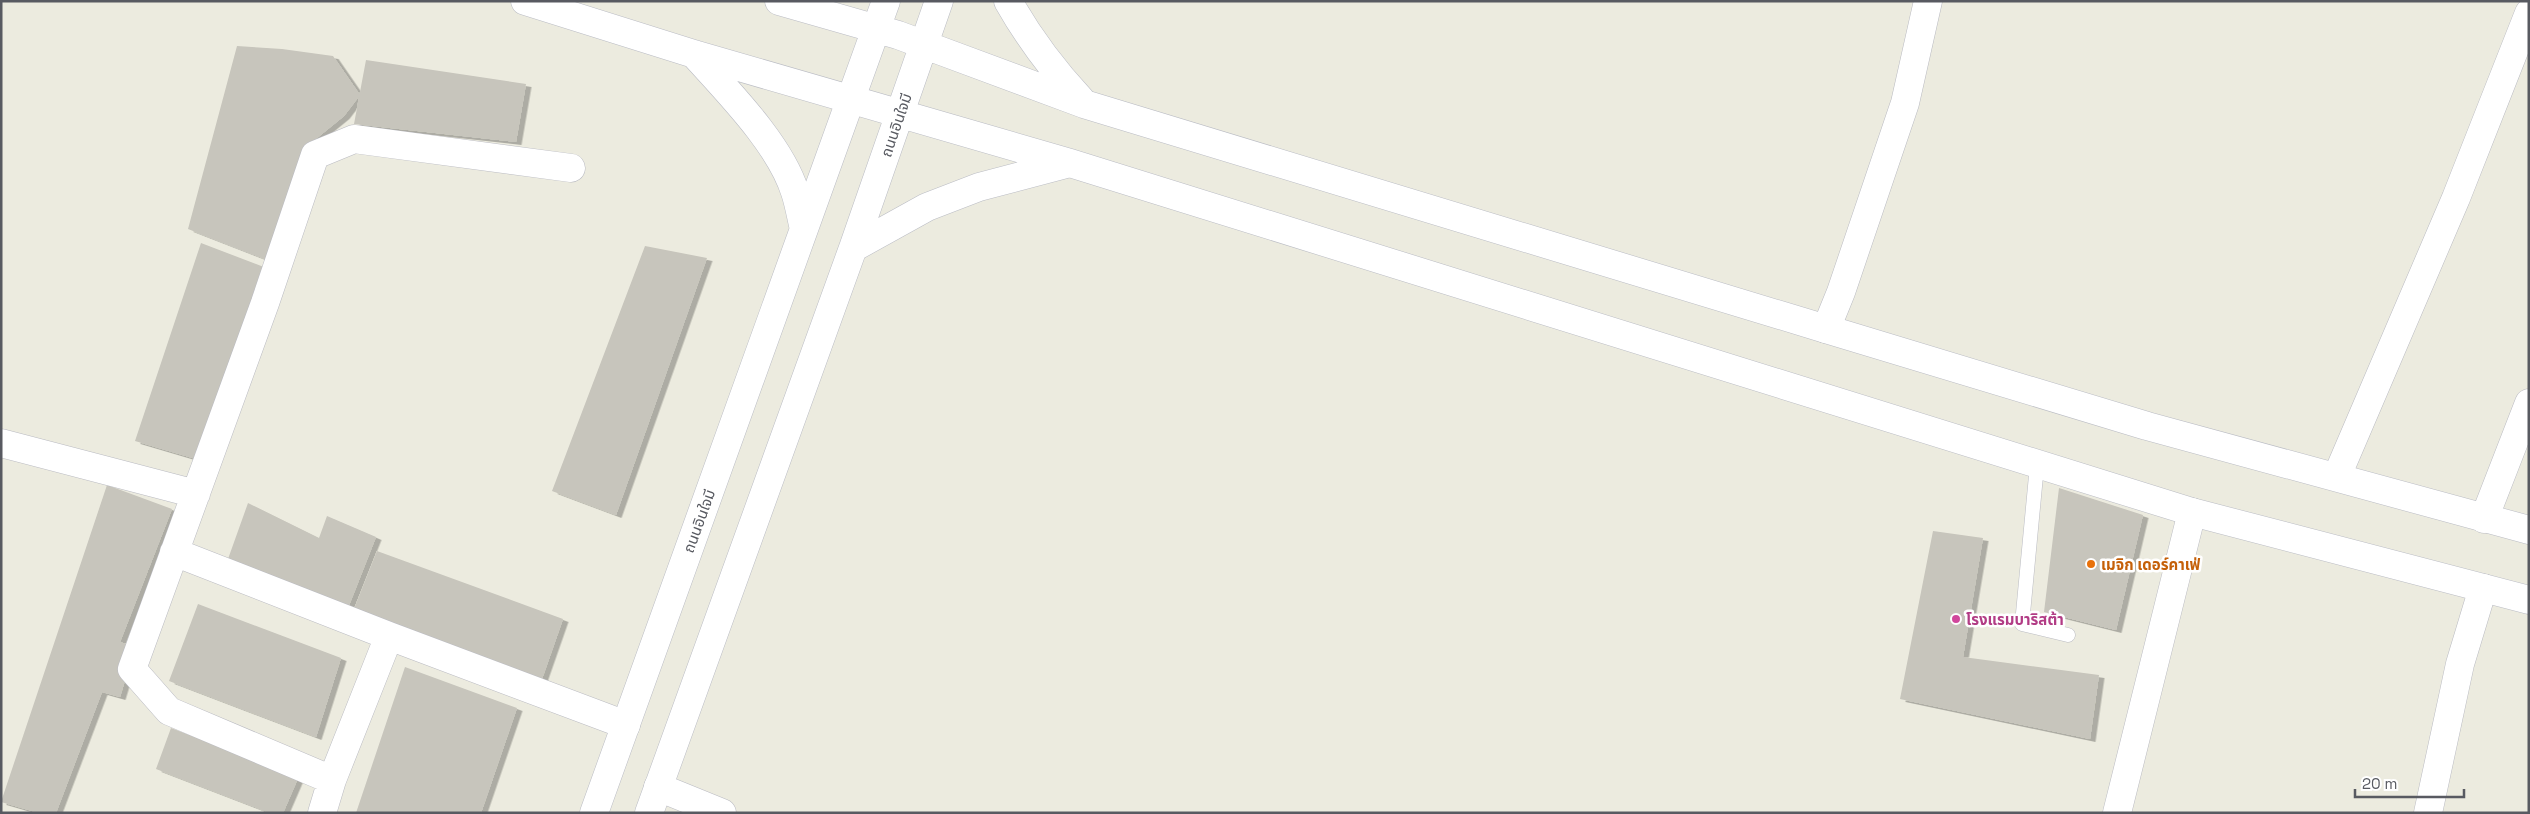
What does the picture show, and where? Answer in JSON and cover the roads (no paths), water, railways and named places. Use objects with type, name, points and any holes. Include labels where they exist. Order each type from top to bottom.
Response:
[{"type":"main road","points":[[525,1],[694,54],[1070,163],[2192,512],[2529,600]]},
{"type":"main road","points":[[779,1],[924,45],[1084,104],[1826,329],[2147,426],[2337,476],[2484,519],[2529,530]]},
{"type":"main road","name":"ถนนอินใจมี","points":[[594,813],[886,1]]},
{"type":"main road","name":"ถนนอินใจมี","points":[[649,813],[853,248],[939,1]]},
{"type":"main road","points":[[1008,1],[1033,44],[1053,70],[1084,104]]},
{"type":"main road","points":[[1826,329],[1841,292],[1905,103],[1928,1]]},
{"type":"main road","points":[[2337,476],[2456,198],[2529,13]]},
{"type":"main road","points":[[694,54],[750,119],[782,164],[795,191],[804,229]]},
{"type":"main road","points":[[332,780],[169,711],[132,669],[265,303],[315,155],[354,139],[571,168]]},
{"type":"main road","points":[[853,248],[926,208],[979,187],[1070,163]]},
{"type":"main road","points":[[2484,519],[2529,404]]},
{"type":"main road","points":[[1,443],[196,494]]},
{"type":"main road","points":[[2117,813],[2192,512]]},
{"type":"main road","points":[[174,552],[389,636],[626,725]]},
{"type":"main road","points":[[2428,813],[2460,664],[2483,588]]},
{"type":"main road","points":[[322,813],[332,780],[389,636]]},
{"type":"main road","points":[[658,787],[722,813]]},
{"type":"lane","points":[[2037,465],[2022,624],[2068,635]]},
{"type":"place","name":"เมจิก เดอร์คาเฟ่","points":[[2091,564]]},
{"type":"place","name":"โรงแรมบาริสต้า","points":[[1956,619]]}]
